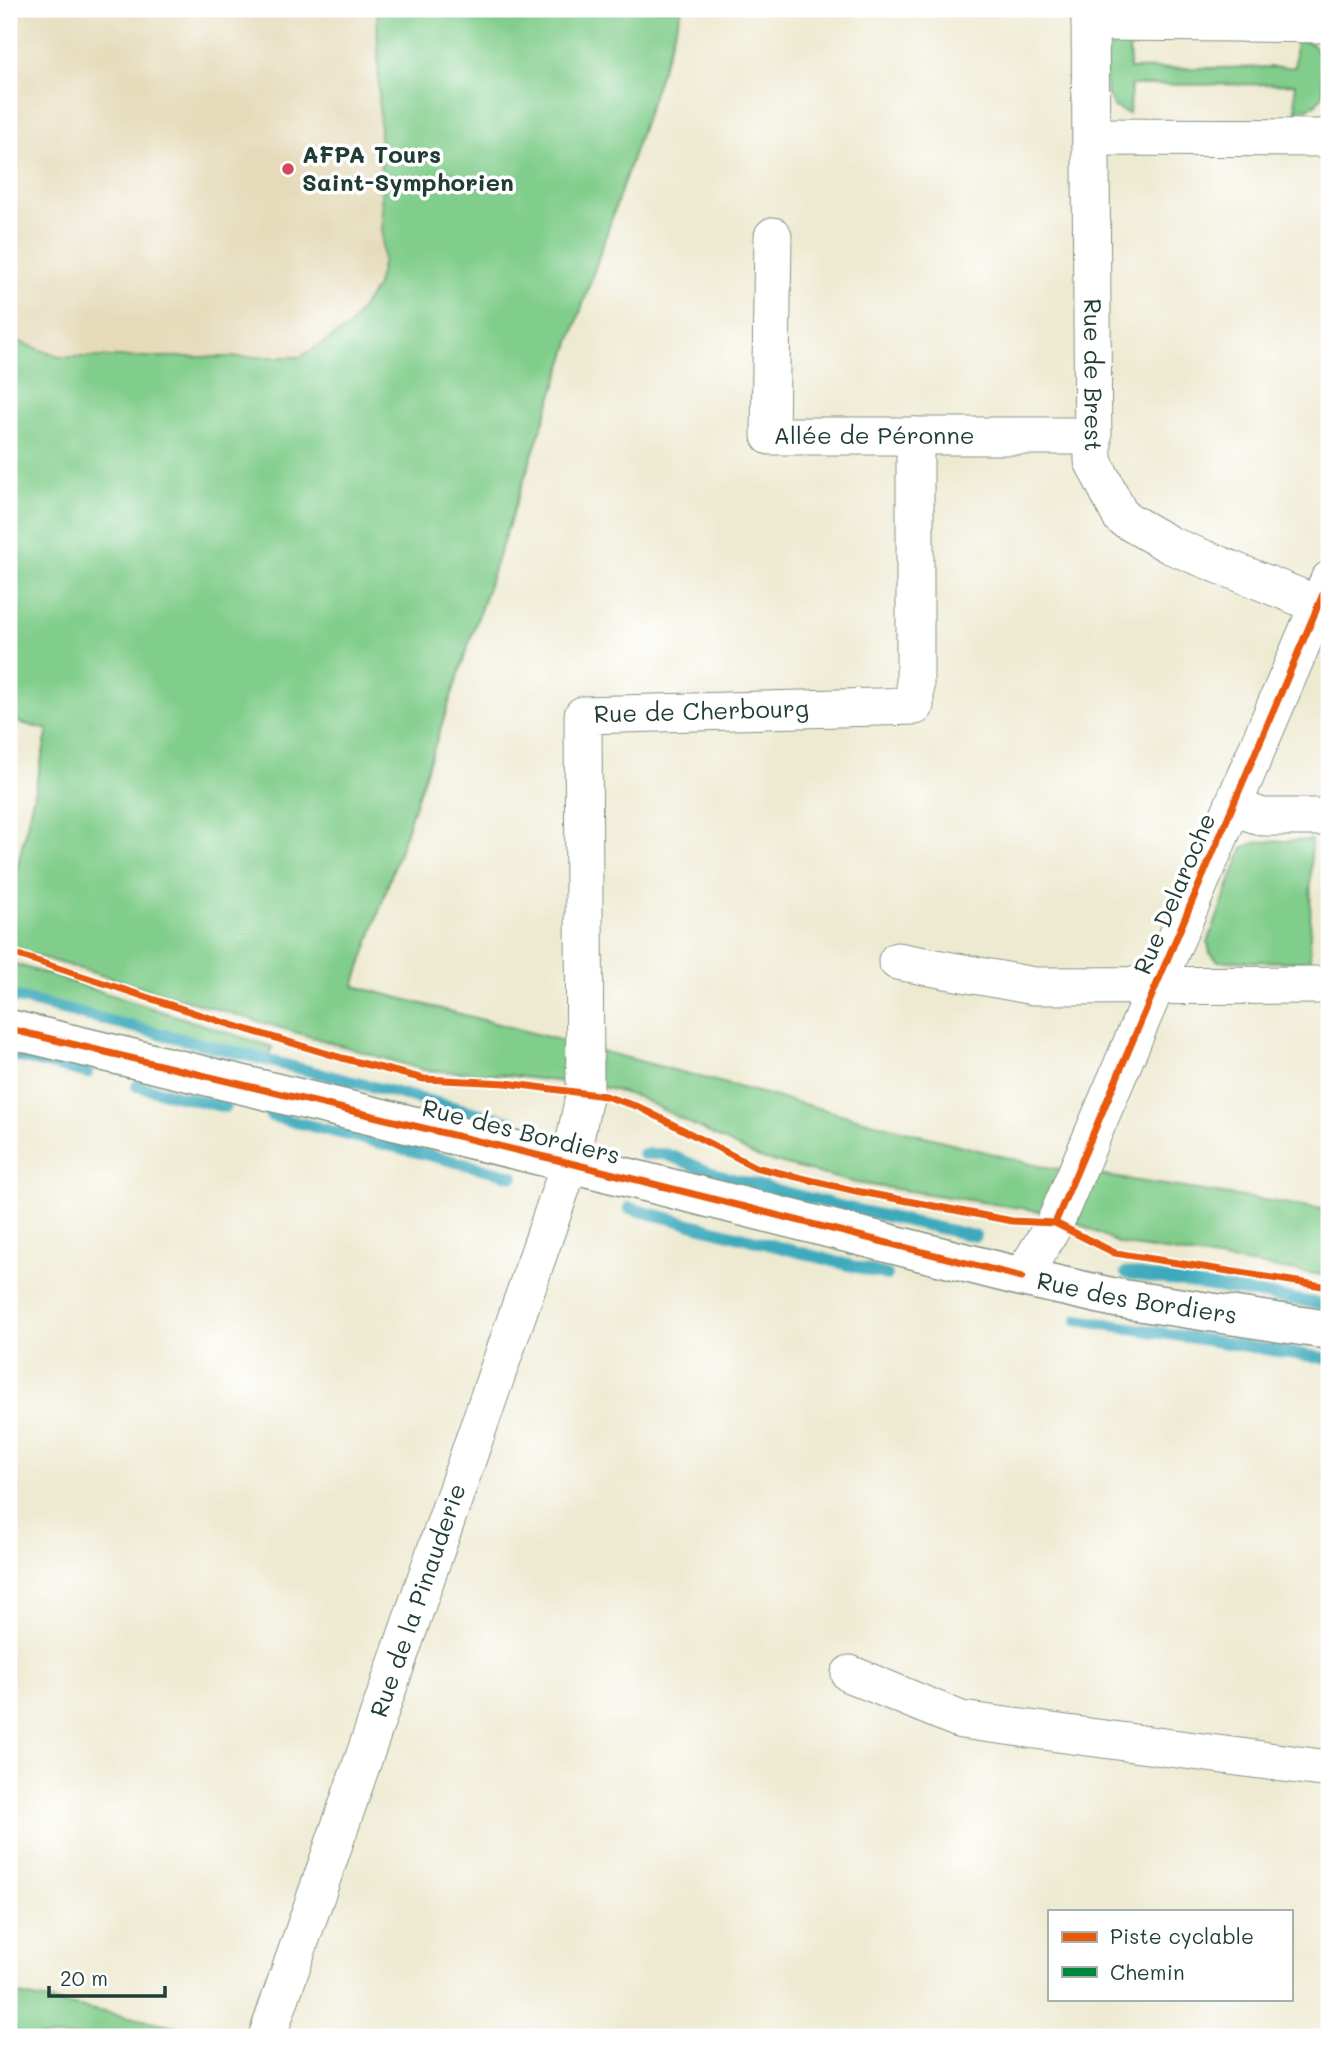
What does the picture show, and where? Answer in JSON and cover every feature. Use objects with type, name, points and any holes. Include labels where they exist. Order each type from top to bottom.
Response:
[{"type":"street","points":[[1090,15],[1243,16],[1329,24]]},
{"type":"street","name":"Rue de Brest","points":[[1090,15],[1093,461],[1121,517],[1170,545],[1326,598]]},
{"type":"street","points":[[1091,137],[1329,138]]},
{"type":"street","name":"Allée de Péronne","points":[[774,236],[770,436],[1093,436]]},
{"type":"street","name":"Rue de Cherbourg","points":[[570,1163],[585,1092],[583,715],[915,706],[915,436]]},
{"type":"street","name":"Rue Delaroche","points":[[1023,1277],[1055,1223],[1233,807],[1326,598]]},
{"type":"street","points":[[1233,807],[1263,817],[1329,817]]},
{"type":"street","points":[[897,961],[1034,986],[1329,985]]},
{"type":"street","name":"Rue des Bordiers","points":[[9,1029],[570,1163],[1023,1277],[1116,1298],[1329,1329]]},
{"type":"street","name":"Rue de la Pinauderie","points":[[267,2037],[570,1163]]},
{"type":"street","points":[[850,1674],[961,1720],[1329,1769]]},
{"type":"shaded area","name":"AFPA Tours Saint-Symphorien","points":[[9,9],[622,9],[455,505],[9,354]]},
{"type":"green space","points":[[377,9],[682,9],[354,986],[1039,1166],[1329,1210],[1329,1276],[1120,1244],[1060,1214],[856,1183],[759,1158],[638,1097],[603,1087],[506,1075],[424,1070],[9,948],[9,905],[48,730],[9,720],[9,338],[59,357],[300,357],[348,328],[377,286],[383,260]]},
{"type":"green space","points":[[1295,39],[1311,43],[1322,59],[1323,95],[1315,105],[1296,112],[1295,84],[1131,85],[1129,114],[1114,107],[1106,92],[1105,56],[1115,43],[1129,40],[1130,69],[1295,67]]},
{"type":"green space","points":[[1311,840],[1310,962],[1218,961],[1210,953],[1208,942],[1243,848],[1257,842]]},
{"type":"green space","points":[[9,962],[272,1047],[267,1064],[9,1000]]},
{"type":"green space","points":[[9,1993],[205,2032],[200,2037],[9,2037]]},
{"type":"waterway","points":[[10,996],[513,1122]]},
{"type":"waterway","points":[[9,1054],[87,1073]]},
{"type":"waterway","points":[[137,1086],[225,1107]]},
{"type":"waterway","points":[[271,1116],[513,1176]]},
{"type":"waterway","points":[[643,1154],[665,1154],[716,1175],[975,1236]]},
{"type":"waterway","points":[[629,1208],[887,1275]]},
{"type":"waterway","points":[[1126,1273],[1329,1305]]},
{"type":"waterway","points":[[1078,1320],[1329,1359]]},
{"type":"marked path","points":[[26,2037],[31,2037]]},
{"type":"cycle path","points":[[1055,1223],[1329,580]]},
{"type":"cycle path","points":[[9,952],[219,1021],[342,1058],[424,1079],[506,1083],[605,1096],[639,1107],[755,1167],[856,1191],[1012,1221],[1055,1223],[1115,1253],[1329,1287]]},
{"type":"cycle path","points":[[9,1029],[570,1163],[1022,1277]]},
{"type":"place","name":"AFPA Tours Saint-Symphorien","points":[[288,169]]}]
